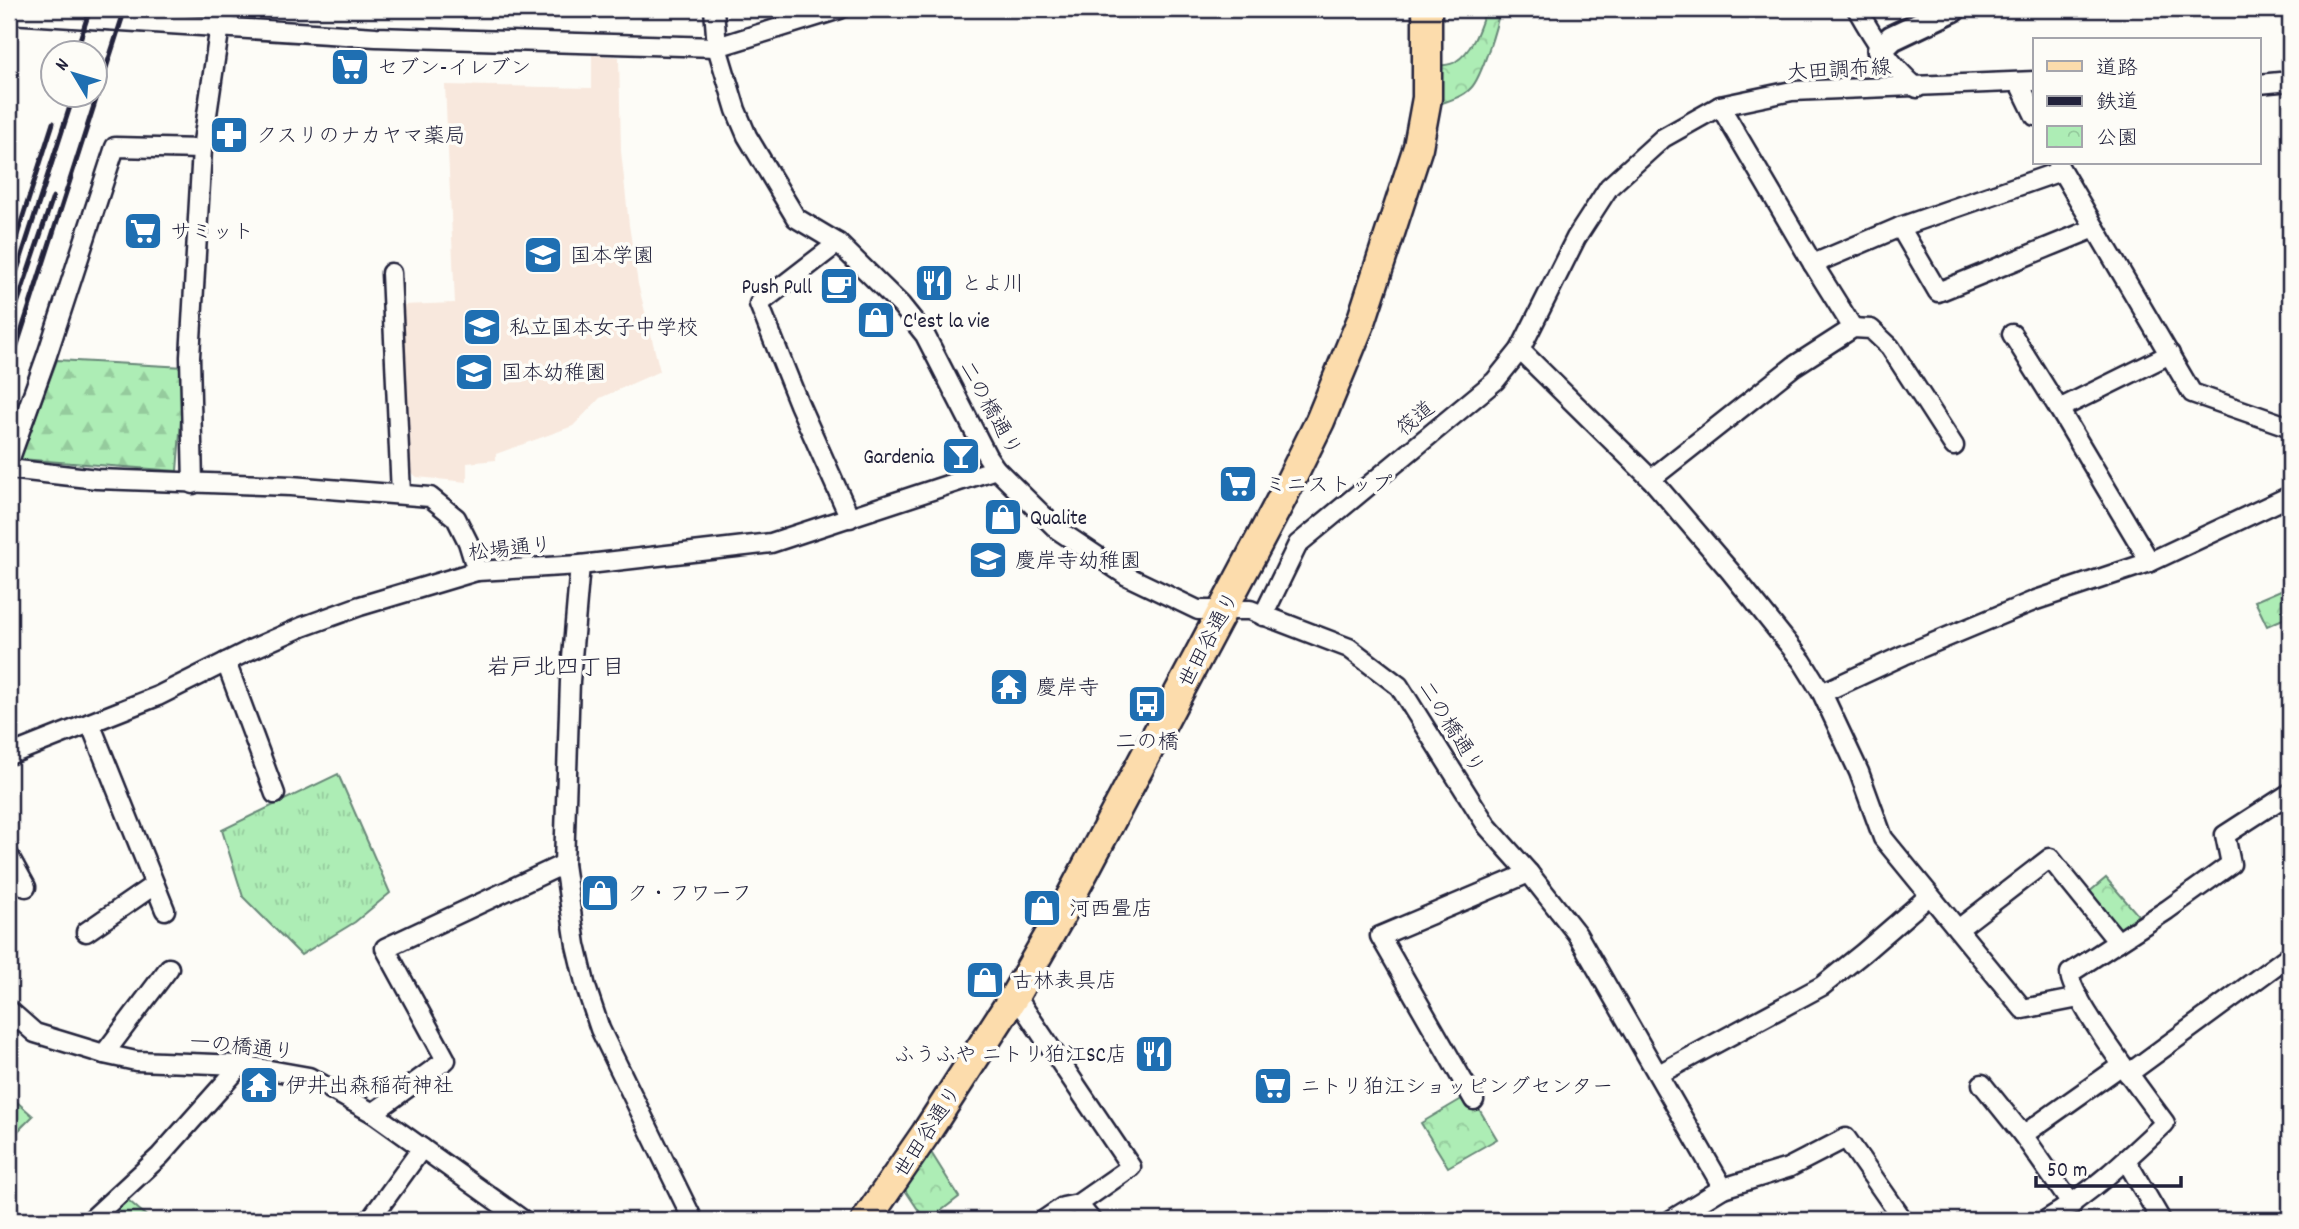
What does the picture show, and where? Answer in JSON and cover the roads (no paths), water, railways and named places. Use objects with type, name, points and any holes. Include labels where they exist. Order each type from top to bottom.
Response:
[{"type":"main road","name":"世田谷通り","points":[[866,1220],[1015,995],[1061,915],[1320,421],[1362,319],[1402,200],[1424,120],[1429,61],[1427,9]]},
{"type":"street","name":"二の橋通り","points":[[714,9],[717,47],[736,110],[747,136],[796,218],[838,243],[901,305],[925,335],[996,469],[1058,530],[1127,576],[1198,610],[1250,610],[1349,648],[1399,686],[1487,826],[1529,873],[1577,934],[1723,1188]]},
{"type":"street","points":[[9,14],[71,12],[224,17],[376,37],[717,47],[840,9]]},
{"type":"street","points":[[1857,9],[1880,50],[1898,72],[1917,88]]},
{"type":"street","points":[[1880,50],[1892,38],[1953,9]]},
{"type":"street","points":[[193,484],[190,357],[202,149],[224,17]]},
{"type":"street","points":[[2260,84],[2290,81]]},
{"type":"street","points":[[2027,82],[2033,108]]},
{"type":"street","name":"大田調布線","points":[[1576,238],[1609,187],[1663,138],[1720,106],[1792,91],[2027,82]]},
{"type":"street","points":[[1720,106],[1853,328]]},
{"type":"street","points":[[9,461],[115,147],[202,149]]},
{"type":"street","points":[[1813,264],[1900,227],[2059,167],[2192,393],[2290,427]]},
{"type":"street","points":[[1900,227],[1938,292],[2095,228]]},
{"type":"street","name":"筏道","points":[[1263,616],[1298,544],[1495,381],[1520,350],[1576,238]]},
{"type":"street","points":[[838,243],[759,304],[799,404],[850,518]]},
{"type":"street","points":[[391,273],[401,494]]},
{"type":"street","points":[[1651,479],[1794,366],[1853,328],[1871,329],[1890,347],[1954,446]]},
{"type":"street","points":[[2012,334],[2150,562]]},
{"type":"street","points":[[1520,350],[1651,479],[1801,661],[1822,693],[1859,772],[1883,838],[2022,1009],[2079,998]]},
{"type":"street","points":[[2059,409],[2169,354]]},
{"type":"street","points":[[9,469],[97,479],[291,486],[430,497],[456,518],[468,542],[477,571]]},
{"type":"street","name":"松場通り","points":[[9,755],[158,696],[302,627],[360,606],[477,571],[580,565],[771,542],[996,469]]},
{"type":"street","points":[[1822,693],[1915,650],[2014,609],[2150,562],[2290,496]]},
{"type":"street","points":[[580,565],[570,681],[564,864],[576,945],[600,1029],[693,1220]]},
{"type":"street","points":[[226,662],[275,793]]},
{"type":"street","points":[[90,723],[165,910]]},
{"type":"street","points":[[2046,1220],[2072,1205],[2165,1123],[2125,1069],[2079,998],[2069,981],[2070,973],[2231,864],[2225,835],[2290,793]]},
{"type":"street","points":[[9,856],[26,887]]},
{"type":"street","points":[[1958,929],[2050,858],[2118,942]]},
{"type":"street","points":[[373,1113],[446,1060],[385,948],[564,864]]},
{"type":"street","points":[[1474,1100],[1380,936],[1529,873]]},
{"type":"street","points":[[86,932],[154,885]]},
{"type":"street","points":[[1659,1074],[1822,986],[1863,954],[1928,896]]},
{"type":"street","points":[[2022,1135],[2125,1069],[2290,955]]},
{"type":"street","points":[[104,1054],[169,968]]},
{"type":"street","points":[[1015,995],[1131,1167],[1078,1204],[1063,1207],[1044,1220]]},
{"type":"street","name":"一の橋通り","points":[[9,1010],[34,1032],[104,1054],[136,1061],[241,1065],[309,1077],[373,1113],[523,1220]]},
{"type":"street","points":[[91,1220],[160,1156],[241,1065]]},
{"type":"street","points":[[1982,1084],[2072,1205]]},
{"type":"street","points":[[1671,1220],[1723,1188],[1788,1168],[1846,1138],[1903,1220]]},
{"type":"street","points":[[370,1220],[422,1148]]},
{"type":"street","points":[[2126,1160],[2161,1220]]},
{"type":"street","points":[[1078,1204],[1091,1220]]},
{"type":"railway","points":[[81,38],[90,9]]},
{"type":"railway","points":[[9,370],[125,9]]},
{"type":"railway","points":[[9,295],[69,108]]},
{"type":"railway","points":[[9,260],[53,123]]},
{"type":"railway","points":[[9,328],[53,197]]},
{"type":"place","name":"セブン-イレブン","points":[[350,67]]},
{"type":"place","name":"クスリのナカヤマ薬局","points":[[229,135]]},
{"type":"place","name":"サミット","points":[[143,231]]},
{"type":"place","name":"国本学園","points":[[543,255]]},
{"type":"place","name":"とよ川","points":[[934,283]]},
{"type":"place","name":"Push Pull","points":[[839,286]]},
{"type":"place","name":"C'est la vie","points":[[876,320]]},
{"type":"place","name":"私立国本女子中学校","points":[[482,327]]},
{"type":"place","name":"国本幼稚園","points":[[474,372]]},
{"type":"place","name":"Gardenia","points":[[961,456]]},
{"type":"place","name":"ミニストップ","points":[[1238,484]]},
{"type":"place","name":"Qualite","points":[[1003,517]]},
{"type":"place","name":"慶岸寺幼稚園","points":[[988,560]]},
{"type":"place","name":"慶岸寺","points":[[1009,687]]},
{"type":"place","name":"二の橋","points":[[1147,704]]},
{"type":"place","name":"ク・フワーフ","points":[[600,893]]},
{"type":"place","name":"河西畳店","points":[[1042,908]]},
{"type":"place","name":"古林表具店","points":[[985,980]]},
{"type":"place","name":"ふうふや ニトリ狛江SC店","points":[[1154,1054]]},
{"type":"place","name":"伊井出森稲荷神社","points":[[259,1085]]},
{"type":"place","name":"ニトリ狛江ショッピングセンター","points":[[1273,1086]]},
{"type":"district","name":"岩戸北四丁目","points":[[556,666]]}]
